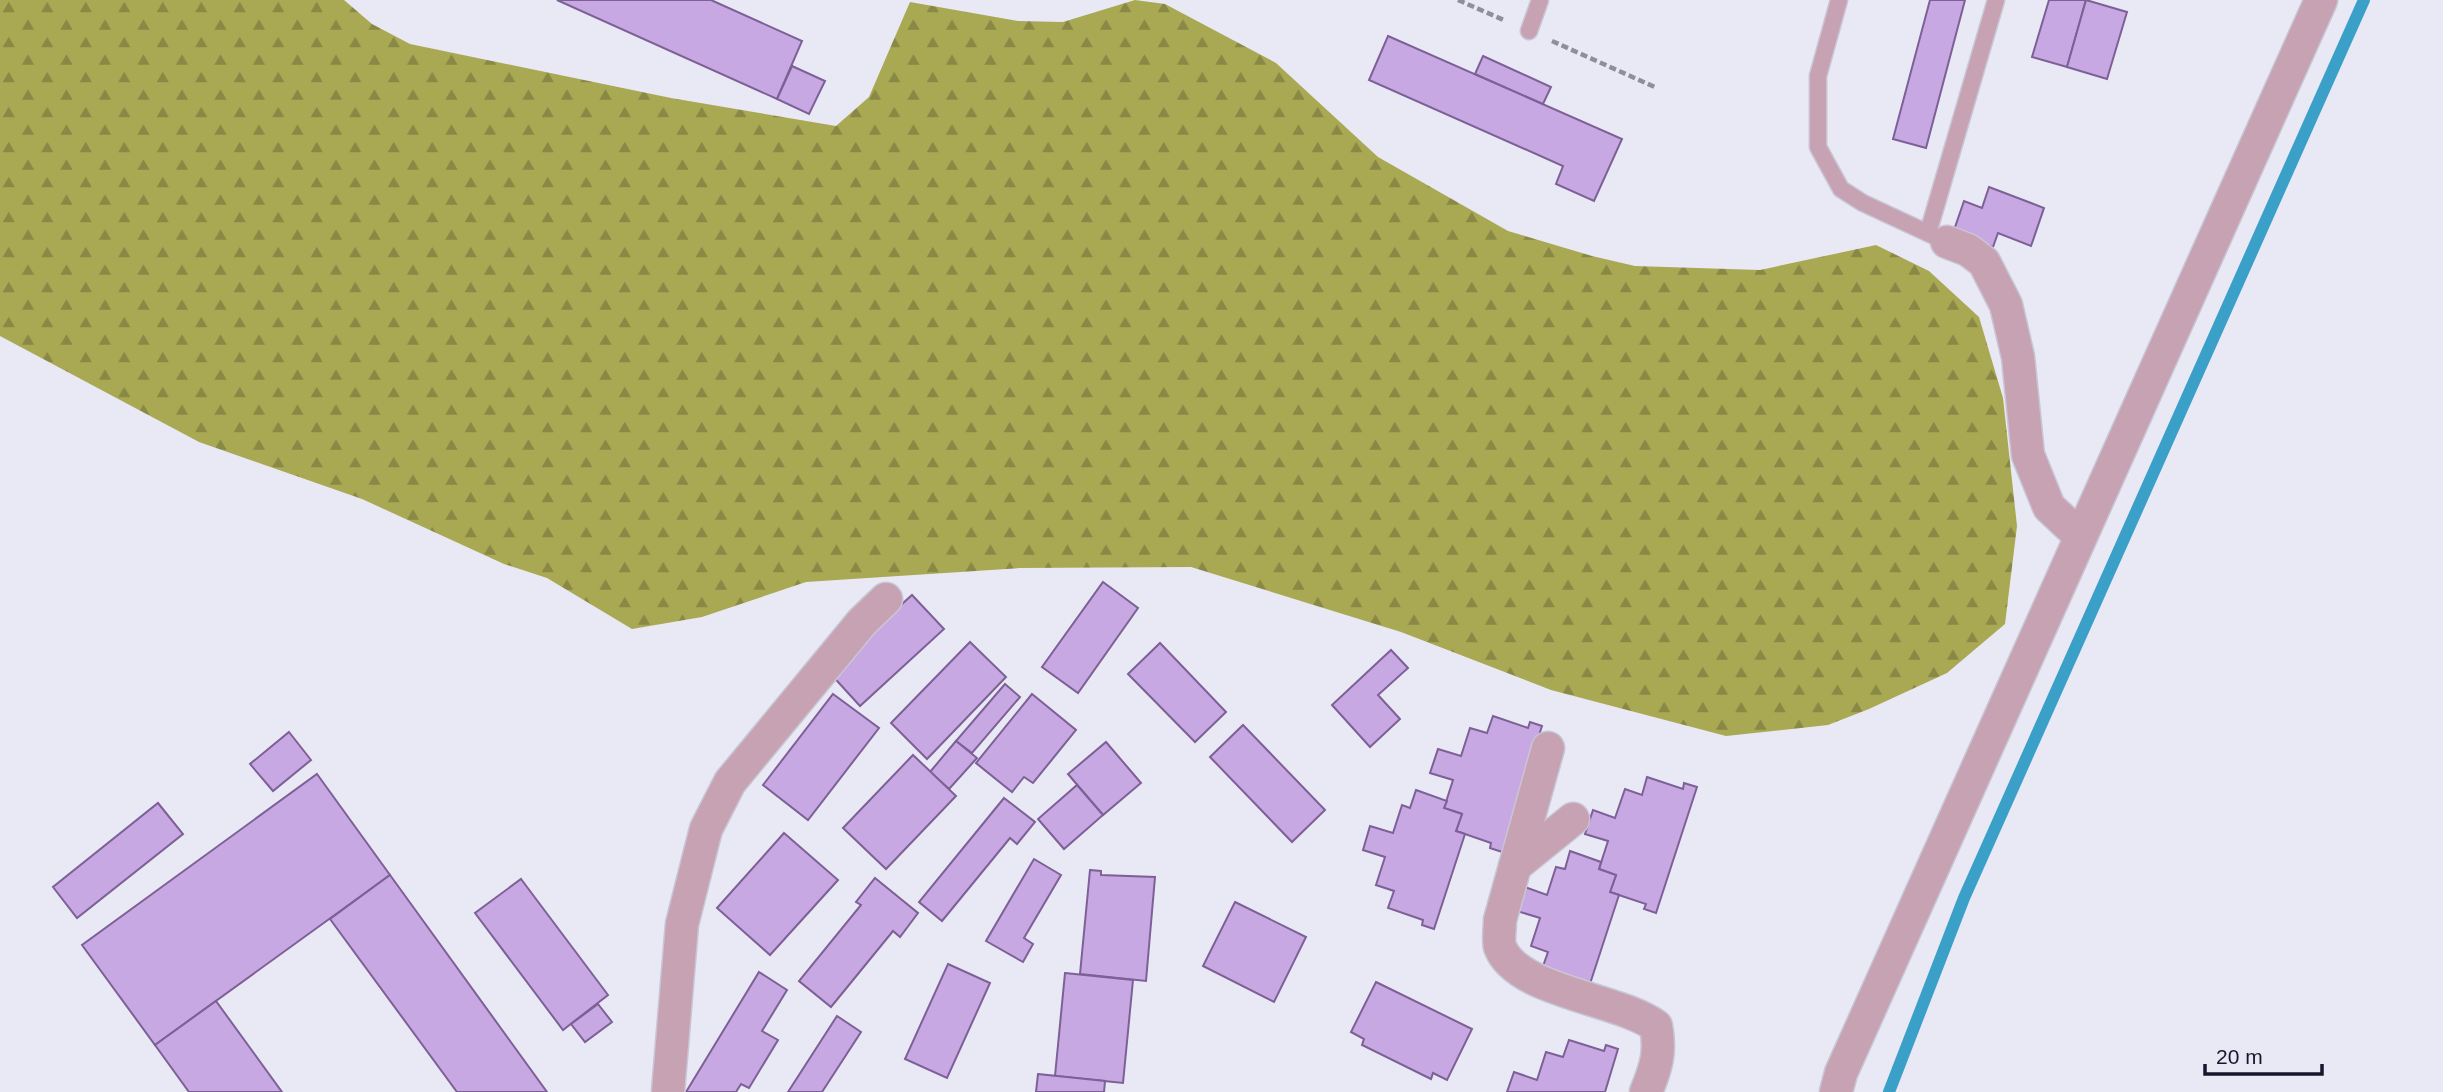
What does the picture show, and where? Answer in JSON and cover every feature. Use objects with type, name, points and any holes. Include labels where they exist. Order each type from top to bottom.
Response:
[{"type":"street","points":[[1836,1092],[1847,1060],[2321,0]]},
{"type":"street","points":[[1937,238],[1968,250],[1984,262],[2006,305],[2018,358],[2028,455],[2049,507],[2080,537]]},
{"type":"street","points":[[667,1092],[682,924],[706,829],[730,782],[862,622],[886,599]]},
{"type":"street","points":[[1548,748],[1500,920],[1500,946],[1510,964],[1548,986],[1617,1006],[1643,1016],[1656,1026],[1660,1048],[1658,1065],[1646,1092]]},
{"type":"street","points":[[1515,866],[1573,819]]},
{"type":"lane","points":[[1529,31],[1540,0]]},
{"type":"lane","points":[[1839,0],[1818,76],[1818,147],[1842,189],[1863,203],[1937,238],[1996,0]]},
{"type":"green space","points":[[0,0],[344,0],[372,24],[410,44],[671,98],[836,126],[869,97],[910,2],[1018,21],[1063,22],[1135,0],[1165,4],[1276,63],[1378,157],[1508,231],[1635,266],[1760,270],[1876,245],[1929,271],[1979,317],[2003,398],[2017,526],[2005,624],[1947,673],[1869,709],[1828,725],[1726,736],[1551,690],[1401,632],[1191,567],[1020,568],[806,582],[702,617],[632,629],[547,578],[504,564],[362,499],[199,442],[0,336]]},
{"type":"building","points":[[557,0],[711,0],[802,41],[777,99]]},
{"type":"building","points":[[1930,0],[1965,0],[1926,148],[1893,139]]},
{"type":"building","points":[[2049,0],[2086,0],[2067,67],[2032,57]]},
{"type":"building","points":[[2086,0],[2127,12],[2107,79],[2067,67]]},
{"type":"building","points":[[1388,36],[1622,139],[1594,201],[1556,184],[1563,166],[1369,80]]},
{"type":"building","points":[[1483,56],[1551,87],[1543,104],[1475,74]]},
{"type":"building","points":[[792,66],[825,81],[809,114],[777,99]]},
{"type":"building","points":[[1989,187],[2044,208],[2031,246],[1998,233],[1993,247],[1953,233],[1964,201],[1982,208]]},
{"type":"building","points":[[1103,582],[1138,608],[1078,693],[1042,667]]},
{"type":"building","points":[[912,595],[944,629],[860,706],[828,671]]},
{"type":"building","points":[[970,642],[1006,677],[927,759],[891,723]]},
{"type":"building","points":[[1160,643],[1226,712],[1195,742],[1128,674]]},
{"type":"building","points":[[1391,650],[1408,668],[1378,695],[1400,719],[1370,747],[1332,705]]},
{"type":"building","points":[[1005,684],[1020,697],[972,753],[956,741]]},
{"type":"building","points":[[833,694],[879,728],[808,820],[763,785]]},
{"type":"building","points":[[1032,694],[1076,730],[1033,783],[1024,777],[1012,792],[976,763]]},
{"type":"building","points":[[1493,716],[1528,728],[1530,722],[1542,726],[1502,852],[1490,848],[1491,843],[1456,831],[1462,814],[1444,808],[1453,780],[1430,773],[1438,749],[1461,756],[1470,728],[1487,733]]},
{"type":"building","points":[[1243,725],[1325,810],[1292,842],[1210,757]]},
{"type":"building","points":[[289,732],[311,760],[273,791],[250,764]]},
{"type":"building","points":[[956,741],[977,758],[949,789],[930,772]]},
{"type":"building","points":[[1106,742],[1141,783],[1103,815],[1068,774]]},
{"type":"building","points":[[913,755],[956,796],[886,869],[843,828]]},
{"type":"building","points":[[317,774],[390,875],[155,1045],[82,945]]},
{"type":"building","points":[[1647,777],[1683,789],[1684,783],[1697,787],[1656,913],[1644,909],[1646,904],[1610,892],[1616,875],[1599,869],[1608,841],[1585,834],[1593,810],[1615,818],[1625,789],[1642,795]]},
{"type":"building","points":[[1077,785],[1103,815],[1064,849],[1038,819]]},
{"type":"building","points":[[1416,790],[1447,801],[1444,808],[1462,814],[1456,831],[1465,834],[1434,929],[1422,925],[1423,920],[1388,908],[1394,891],[1376,885],[1385,857],[1363,850],[1370,826],[1393,833],[1402,805],[1410,808]]},
{"type":"building","points":[[1004,798],[1035,822],[1017,844],[1010,838],[942,921],[919,902]]},
{"type":"building","points":[[158,803],[183,834],[77,918],[53,887]]},
{"type":"building","points":[[784,833],[838,880],[770,955],[717,908]]},
{"type":"building","points":[[1570,851],[1601,862],[1599,869],[1616,875],[1610,892],[1619,895],[1588,990],[1542,969],[1548,952],[1531,946],[1540,918],[1517,911],[1525,887],[1547,895],[1556,867],[1565,869]]},
{"type":"building","points":[[1034,859],[1061,875],[1024,938],[1033,944],[1023,962],[986,941]]},
{"type":"building","points":[[1090,870],[1101,871],[1101,875],[1155,877],[1146,981],[1080,974]]},
{"type":"building","points":[[390,875],[547,1092],[457,1092],[330,919]]},
{"type":"building","points":[[875,878],[918,913],[900,937],[893,931],[831,1007],[799,981],[861,905],[856,902]]},
{"type":"building","points":[[521,879],[608,995],[563,1030],[475,913]]},
{"type":"building","points":[[1235,902],[1306,937],[1274,1002],[1203,966]]},
{"type":"building","points":[[948,964],[990,983],[947,1078],[905,1059]]},
{"type":"building","points":[[759,972],[787,990],[762,1031],[778,1040],[749,1088],[741,1084],[736,1092],[686,1092]]},
{"type":"building","points":[[1065,973],[1133,980],[1123,1083],[1055,1076]]},
{"type":"building","points":[[1376,982],[1472,1029],[1447,1080],[1433,1073],[1431,1079],[1362,1045],[1364,1039],[1351,1032]]},
{"type":"building","points":[[216,1001],[282,1092],[189,1092],[155,1045]]},
{"type":"building","points":[[598,1004],[612,1022],[585,1042],[571,1024]]},
{"type":"building","points":[[837,1016],[861,1032],[822,1092],[788,1092]]},
{"type":"building","points":[[1569,1040],[1604,1051],[1606,1045],[1618,1049],[1605,1092],[1507,1092],[1514,1072],[1537,1080],[1546,1052],[1563,1057]]},
{"type":"building","points":[[1038,1074],[1105,1081],[1104,1092],[1036,1092]]},
{"type":"waterway","points":[[1889,1092],[1964,898],[2364,0]]}]
